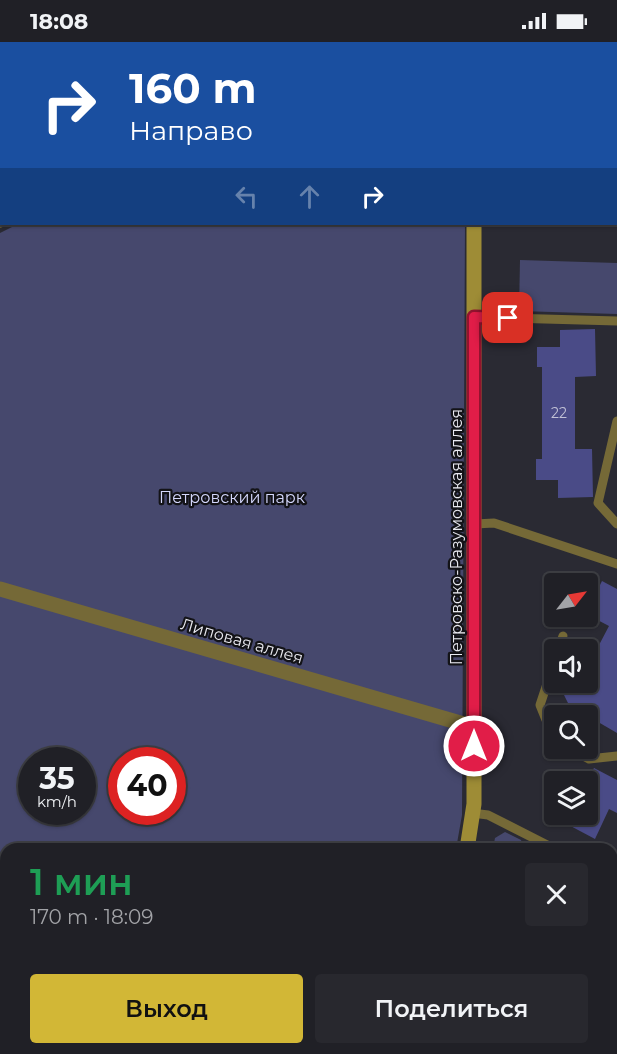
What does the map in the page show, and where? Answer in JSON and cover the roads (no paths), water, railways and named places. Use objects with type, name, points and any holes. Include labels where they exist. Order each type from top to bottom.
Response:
[{"type":"street","name":"Петровско-Разумовская аллея","points":[[468,843],[472,813],[474,727],[474,225]]},
{"type":"street","name":"Липовая аллея","points":[[0,590],[474,727]]},
{"type":"lane","points":[[474,317],[617,321]]},
{"type":"lane","points":[[617,421],[598,503],[617,524]]},
{"type":"lane","points":[[475,524],[494,523],[617,564]]},
{"type":"lane","points":[[544,693],[540,705],[544,715]]},
{"type":"lane","points":[[598,758],[617,756]]},
{"type":"lane","points":[[472,813],[488,814],[544,843]]},
{"type":"park label","name":"Петровский парк","points":[[232,497]]}]
